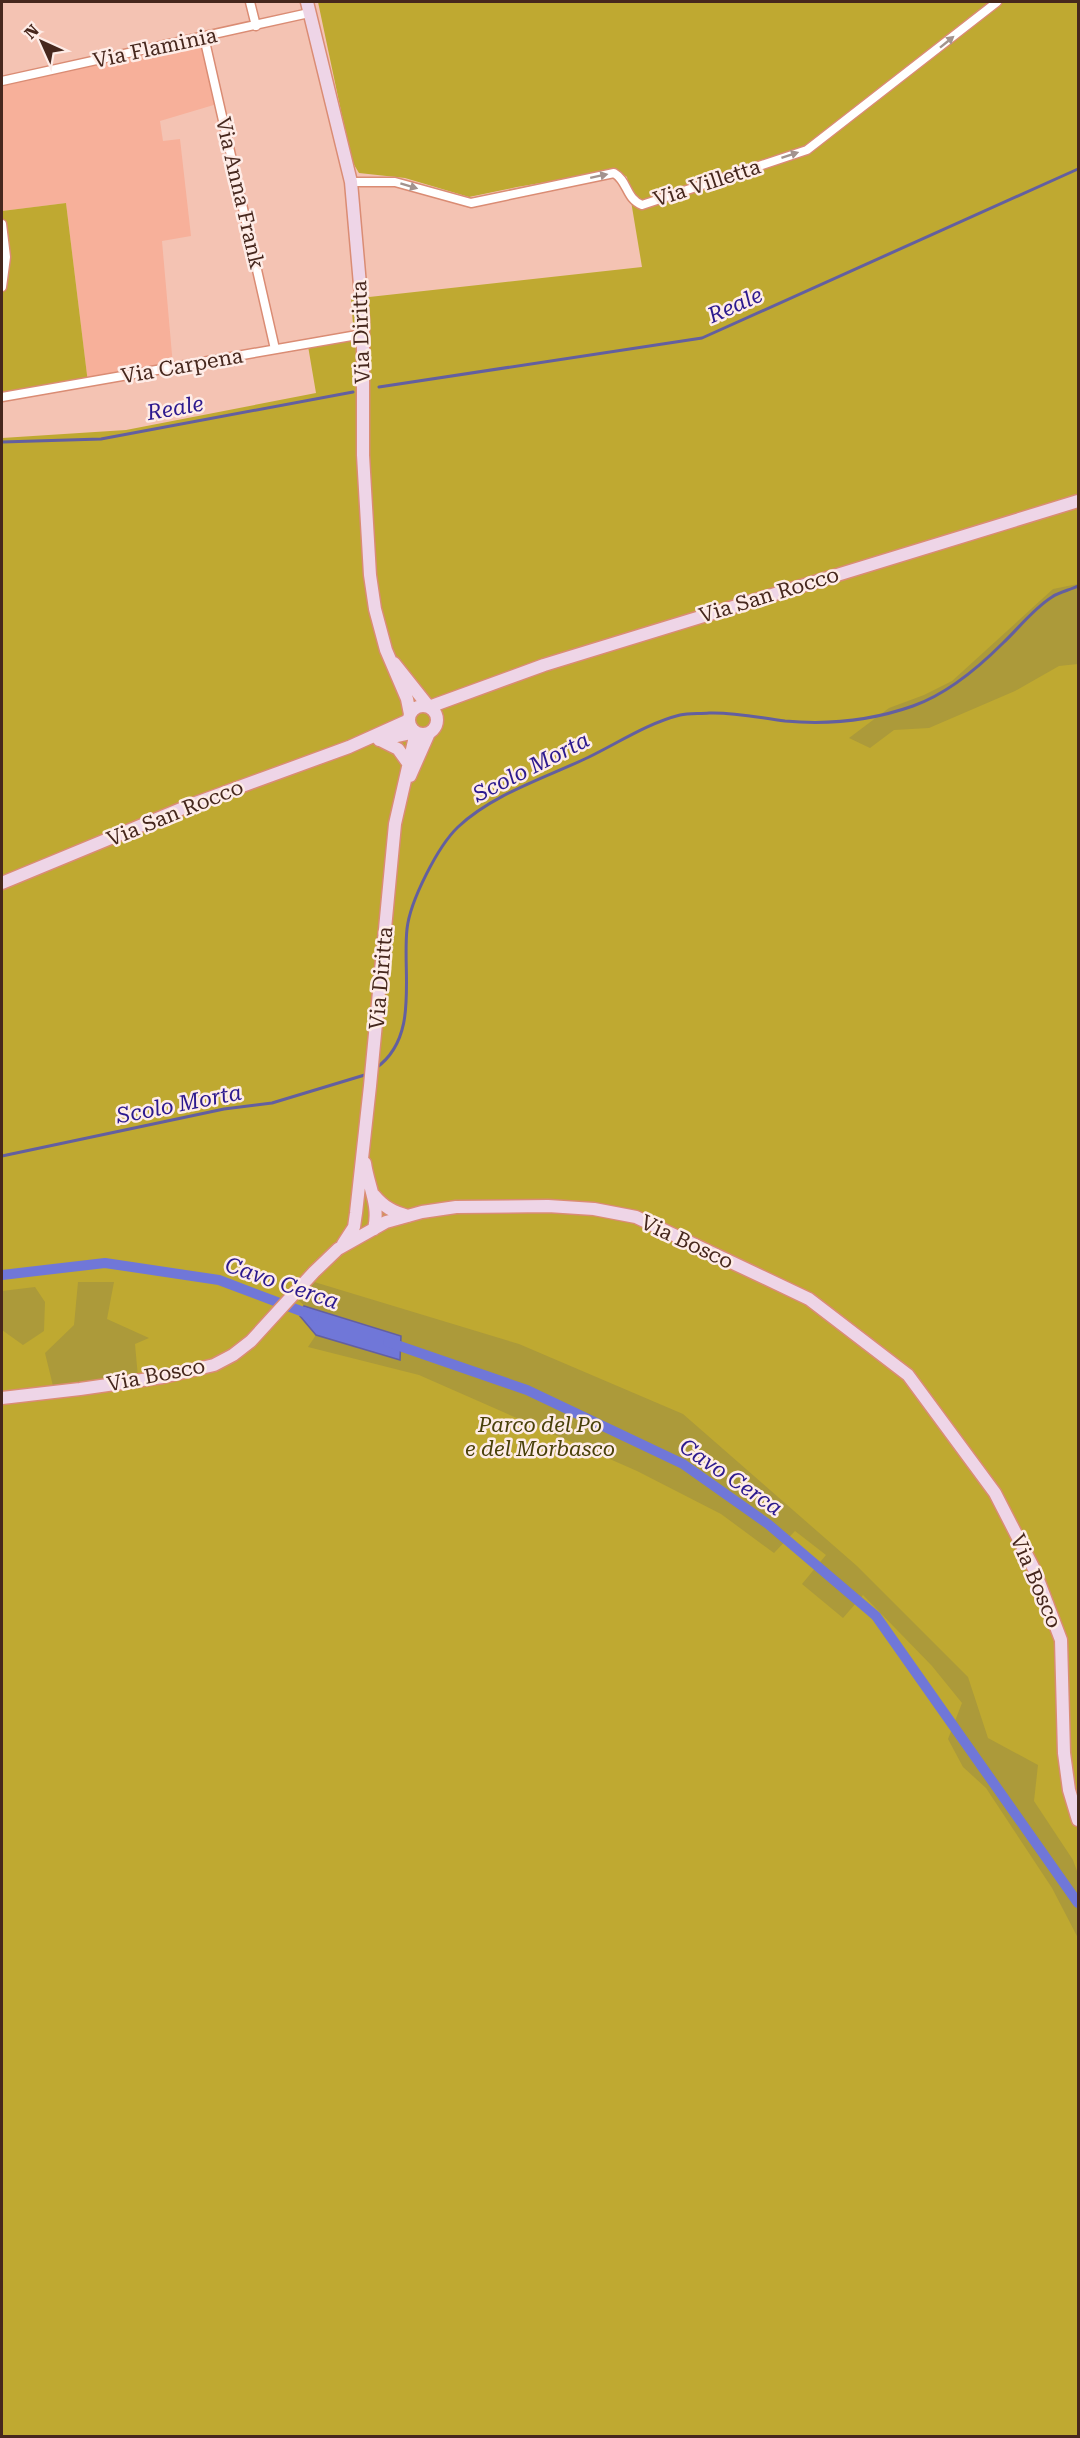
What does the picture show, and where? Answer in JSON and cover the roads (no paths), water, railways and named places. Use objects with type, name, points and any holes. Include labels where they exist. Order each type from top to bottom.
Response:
[{"type":"street","points":[[250,2],[256,26]]},
{"type":"street","name":"Via Villetta","points":[[351,182],[396,182],[471,203],[614,173],[621,177],[631,198],[642,205],[807,150],[998,2]]},
{"type":"street","name":"Via Flaminia","points":[[2,81],[256,26],[308,7]]},
{"type":"street","name":"Via Diritta","points":[[308,7],[351,182],[363,334],[363,455],[369,575],[375,609],[386,650],[433,712]]},
{"type":"street","name":"Via Anna Frank","points":[[204,38],[275,349]]},
{"type":"street","points":[[2,224],[6,257],[2,287]]},
{"type":"street","name":"Via Carpena","points":[[2,397],[363,334]]},
{"type":"street","points":[[2,389],[2,397]]},
{"type":"street","name":"Via San Rocco","points":[[433,712],[462,696],[544,665],[1078,501]]},
{"type":"street","name":"Via Diritta","points":[[394,663],[409,704],[409,717]]},
{"type":"street","points":[[420,706],[433,712],[436,726],[429,733],[416,732],[411,727],[409,717],[420,706]]},
{"type":"street","name":"Via San Rocco","points":[[2,883],[193,804],[349,747],[409,717]]},
{"type":"street","name":"Via Diritta","points":[[338,1250],[350,1234],[356,1213],[398,805],[416,732]]},
{"type":"street","name":"Via San Rocco","points":[[349,747],[416,732]]},
{"type":"street","name":"Via Diritta","points":[[398,805],[429,733]]},
{"type":"street","points":[[379,740],[398,749],[408,763]]},
{"type":"street","name":"Via Diritta","points":[[363,1152],[366,1174],[374,1195],[377,1218],[374,1229]]},
{"type":"street","points":[[374,1195],[381,1204],[391,1210],[409,1216]]},
{"type":"street","name":"Via Bosco","points":[[2,1398],[142,1380],[214,1365],[242,1348],[338,1250],[386,1222],[456,1207],[548,1206],[594,1209],[636,1217],[809,1299],[908,1375],[995,1493],[1034,1569],[1061,1640],[1064,1753],[1078,1820]]},
{"type":"street","points":[[356,1213],[362,1221],[374,1229]]},
{"type":"water","points":[[304,1306],[401,1336],[400,1360],[316,1335],[300,1316]]},
{"type":"waterway","name":"Reale","points":[[379,387],[702,338],[1078,169]]},
{"type":"waterway","name":"Reale","points":[[2,442],[101,439],[353,392]]},
{"type":"waterway","name":"Scolo Morta","points":[[376,1068],[390,1055],[399,1040],[404,1022],[407,985],[407,929],[413,904],[442,847],[458,827],[472,815],[503,796],[589,757],[645,728],[680,715],[719,713],[785,721],[834,722],[882,715],[913,706],[938,695],[973,671],[1045,602],[1078,586]]},
{"type":"waterway","name":"Scolo Morta","points":[[2,1156],[224,1109],[272,1103],[368,1074]]},
{"type":"waterway","name":"Cavo Cerca","points":[[2,1275],[105,1263],[219,1280],[314,1316]]},
{"type":"waterway","name":"Cavo Cerca","points":[[388,1342],[527,1390],[683,1464],[768,1524],[876,1616],[1078,1903]]},
{"type":"park label","name":"Parco del Po e del Morbasco","points":[[540,1437]]}]
